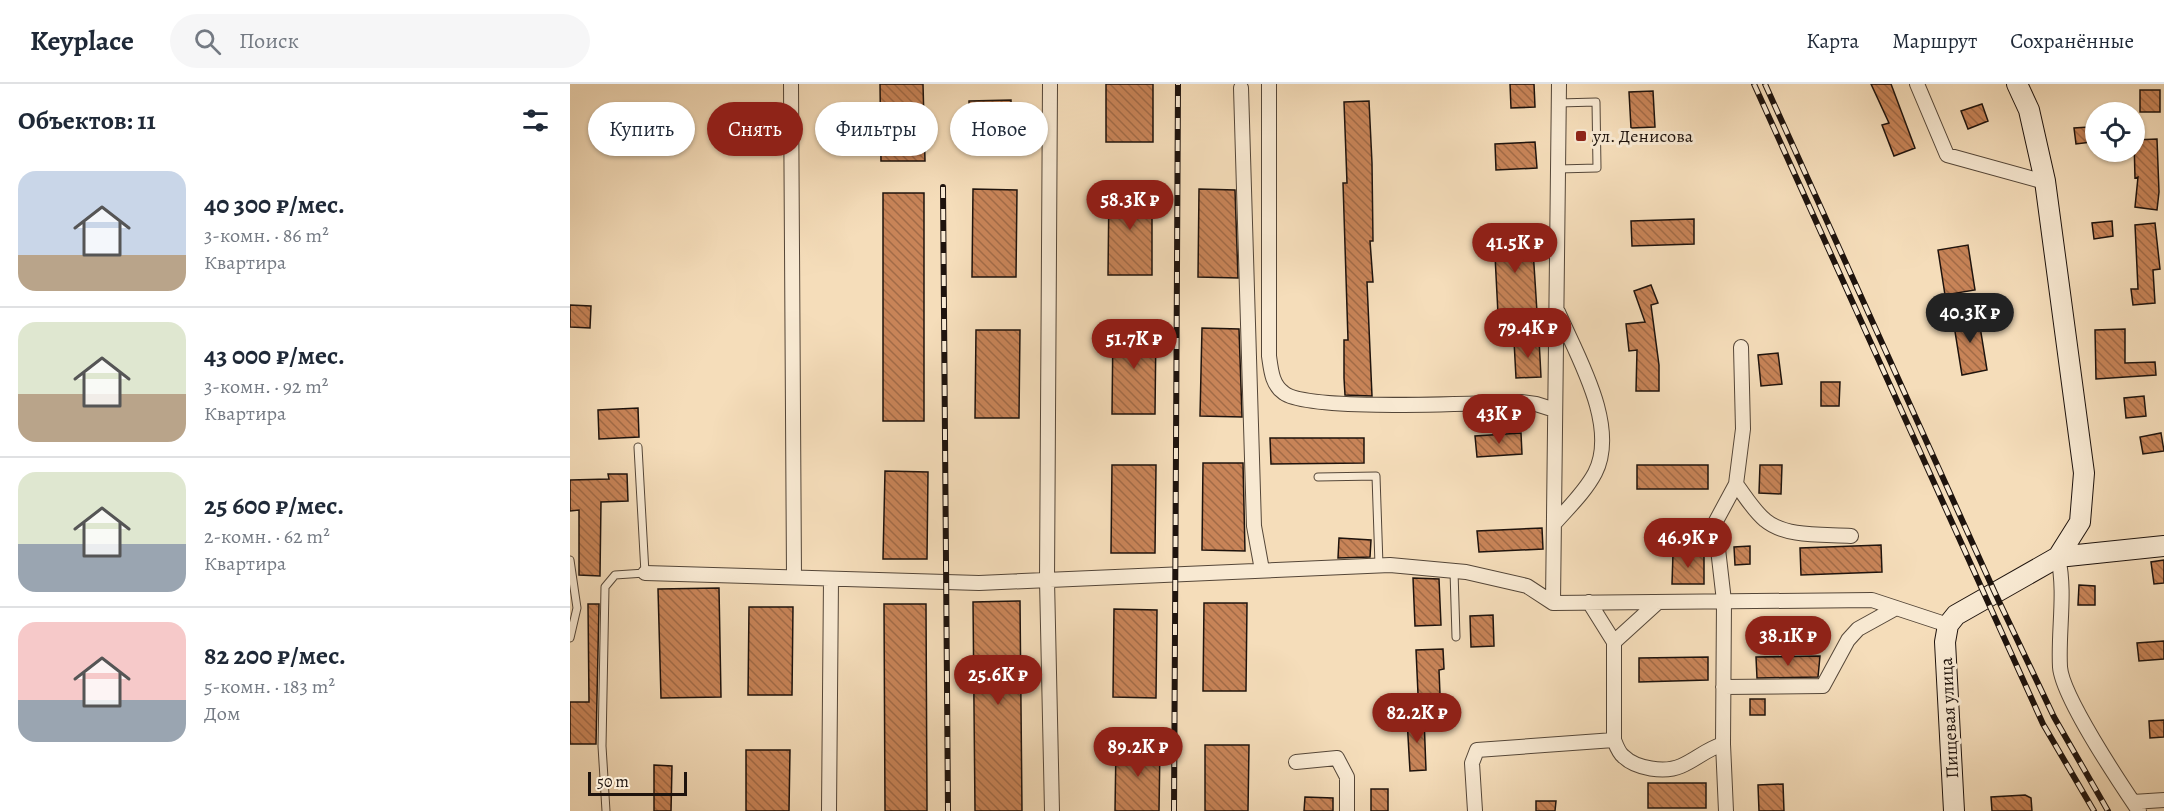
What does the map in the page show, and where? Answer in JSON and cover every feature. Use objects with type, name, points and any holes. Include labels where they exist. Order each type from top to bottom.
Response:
[{"type":"main road","points":[[2017,84],[2029,110],[2045,182],[2084,474],[2080,522],[2058,557]]},
{"type":"main road","points":[[1948,625],[1956,615],[2058,557],[2164,546]]},
{"type":"main road","name":"Пищевая улица","points":[[1948,625],[1945,642],[1954,811]]},
{"type":"street","points":[[791,84],[794,577]]},
{"type":"street","points":[[1050,84],[1047,580],[1052,811]]},
{"type":"street","points":[[1269,84],[1269,356],[1272,378],[1282,392],[1297,401],[1334,404],[1521,402],[1555,410]]},
{"type":"street","points":[[1554,603],[1559,84]]},
{"type":"street","points":[[1917,84],[1947,155],[2045,182]]},
{"type":"street","points":[[1240,88],[1254,526],[1262,570]]},
{"type":"street","points":[[1554,524],[1580,495],[1595,472],[1602,446],[1600,413],[1556,307]]},
{"type":"street","points":[[1726,811],[1723,744],[1724,601],[1716,523],[1736,484],[1743,429],[1741,347]]},
{"type":"street","points":[[1736,484],[1766,521],[1779,528],[1791,532],[1851,536]]},
{"type":"street","points":[[2058,557],[2062,578],[2060,668],[2066,691],[2136,807],[2164,800]]},
{"type":"street","points":[[645,573],[979,583],[1379,565],[1454,571],[1527,586],[1554,603],[1872,600],[1948,625]]},
{"type":"street","points":[[828,811],[831,579]]},
{"type":"street","points":[[1589,602],[1614,642],[1614,740],[1623,756],[1650,768],[1665,769],[1679,767],[1705,750],[1723,744]]},
{"type":"street","points":[[1614,642],[1658,602]]},
{"type":"street","points":[[1723,687],[1822,686],[1848,640],[1858,629],[1896,608]]},
{"type":"street","points":[[1475,811],[1472,763],[1477,750],[1614,740]]},
{"type":"street","points":[[1296,762],[1337,758],[1347,777],[1347,811]]},
{"type":"lane","points":[[1558,103],[1596,102],[1597,168],[1558,169]]},
{"type":"lane","points":[[606,811],[603,746],[605,587],[615,575],[645,573],[638,447]]},
{"type":"lane","points":[[1318,477],[1376,477],[1379,565]]},
{"type":"lane","points":[[570,560],[577,608],[570,638]]},
{"type":"lane","points":[[1454,571],[1456,637]]},
{"type":"building","points":[[880,84],[923,84],[923,102],[880,102]]},
{"type":"building","points":[[1106,84],[1153,84],[1153,142],[1106,142]]},
{"type":"building","points":[[1510,84],[1534,84],[1535,107],[1511,108]]},
{"type":"building","points":[[1871,84],[1891,84],[1915,148],[1894,156],[1882,125],[1889,123]]},
{"type":"building","points":[[2140,90],[2160,90],[2160,112],[2145,112],[2145,102],[2140,102]]},
{"type":"building","points":[[1653,91],[1655,127],[1631,128],[1629,92]]},
{"type":"building","points":[[1011,100],[1011,102],[969,102]]},
{"type":"building","points":[[1369,101],[1373,241],[1370,241],[1373,282],[1367,282],[1372,396],[1345,395],[1344,378],[1344,340],[1348,340],[1343,183],[1347,183],[1344,102]]},
{"type":"building","points":[[1982,104],[1988,121],[1968,129],[1961,111]]},
{"type":"building","points":[[2085,127],[2085,143],[2076,144],[2074,128]]},
{"type":"building","points":[[2157,139],[2159,192],[2157,210],[2135,207],[2138,177],[2135,178],[2135,162],[2145,162],[2145,140]]},
{"type":"building","points":[[1535,142],[1537,168],[1496,170],[1495,144]]},
{"type":"building","points":[[881,156],[925,156],[925,161],[881,161]]},
{"type":"building","points":[[1109,187],[1152,188],[1152,275],[1108,275]]},
{"type":"building","points":[[973,189],[1017,190],[1016,277],[972,277]]},
{"type":"building","points":[[1199,189],[1235,190],[1238,278],[1198,277]]},
{"type":"building","points":[[883,193],[924,193],[924,421],[883,421]]},
{"type":"building","points":[[1694,219],[1694,244],[1632,246],[1631,221]]},
{"type":"building","points":[[2112,221],[2113,236],[2094,239],[2092,223]]},
{"type":"building","points":[[2155,223],[2160,269],[2153,270],[2155,303],[2133,305],[2131,289],[2138,289],[2135,225]]},
{"type":"building","points":[[1532,234],[1537,312],[1498,314],[1494,236]]},
{"type":"building","points":[[1968,245],[1975,290],[1945,295],[1938,250]]},
{"type":"building","points":[[1651,285],[1658,303],[1651,305],[1659,365],[1659,391],[1636,391],[1637,350],[1629,351],[1626,324],[1645,322],[1634,291]]},
{"type":"building","points":[[570,305],[591,306],[590,328],[570,327]]},
{"type":"building","points":[[1978,314],[1987,370],[1962,375],[1953,319]]},
{"type":"building","points":[[1113,326],[1156,327],[1155,414],[1112,414]]},
{"type":"building","points":[[1202,328],[1239,329],[1242,417],[1200,416]]},
{"type":"building","points":[[2125,329],[2125,363],[2155,362],[2156,375],[2096,379],[2095,330]]},
{"type":"building","points":[[976,330],[1020,330],[1019,418],[975,418]]},
{"type":"building","points":[[1539,339],[1541,377],[1516,378],[1514,341]]},
{"type":"building","points":[[1778,353],[1782,384],[1761,386],[1758,355]]},
{"type":"building","points":[[1821,382],[1840,382],[1839,406],[1821,406]]},
{"type":"building","points":[[2144,396],[2146,416],[2126,418],[2124,398]]},
{"type":"building","points":[[638,408],[639,437],[599,439],[598,410]]},
{"type":"building","points":[[1521,433],[1522,454],[1477,457],[1475,436]]},
{"type":"building","points":[[2161,433],[2164,451],[2143,454],[2140,437]]},
{"type":"building","points":[[1270,438],[1364,438],[1364,463],[1271,464]]},
{"type":"building","points":[[1203,463],[1243,463],[1245,551],[1202,550]]},
{"type":"building","points":[[1112,465],[1156,465],[1155,553],[1111,553]]},
{"type":"building","points":[[1637,465],[1708,465],[1708,489],[1637,489]]},
{"type":"building","points":[[1760,465],[1782,465],[1781,494],[1759,493]]},
{"type":"building","points":[[885,471],[928,472],[927,559],[883,559]]},
{"type":"building","points":[[608,474],[627,474],[628,501],[601,502],[600,576],[579,575],[579,510],[570,511],[570,480],[609,479]]},
{"type":"building","points":[[1542,528],[1543,549],[1479,552],[1477,531]]},
{"type":"building","points":[[1339,538],[1371,540],[1370,557],[1338,558]]},
{"type":"building","points":[[1881,545],[1882,572],[1801,575],[1800,548]]},
{"type":"building","points":[[1750,546],[1750,564],[1735,565],[1734,547]]},
{"type":"building","points":[[1673,553],[1704,553],[1704,584],[1672,584]]},
{"type":"building","points":[[2164,560],[2164,583],[2154,584],[2151,562]]},
{"type":"building","points":[[1413,578],[1439,579],[1441,625],[1415,626]]},
{"type":"building","points":[[2079,585],[2095,586],[2095,605],[2078,605]]},
{"type":"building","points":[[719,588],[721,697],[661,698],[658,589]]},
{"type":"building","points":[[1020,601],[1022,811],[975,811],[973,602]]},
{"type":"building","points":[[1204,603],[1247,603],[1246,691],[1203,691]]},
{"type":"building","points":[[588,604],[599,604],[596,744],[570,744],[570,702],[589,702]]},
{"type":"building","points":[[884,604],[926,604],[927,811],[885,811]]},
{"type":"building","points":[[749,607],[793,607],[792,695],[748,695]]},
{"type":"building","points":[[1114,609],[1157,610],[1156,698],[1113,697]]},
{"type":"building","points":[[1493,615],[1494,646],[1471,647],[1470,616]]},
{"type":"building","points":[[2164,641],[2164,659],[2139,661],[2137,643]]},
{"type":"building","points":[[1443,649],[1444,669],[1439,670],[1440,694],[1418,694],[1416,650]]},
{"type":"building","points":[[1820,656],[1818,677],[1757,678],[1756,657]]},
{"type":"building","points":[[1708,657],[1708,680],[1639,682],[1639,658]]},
{"type":"building","points":[[1750,699],[1765,699],[1765,715],[1750,715]]},
{"type":"building","points":[[1424,718],[1426,770],[1410,771],[1407,719]]},
{"type":"building","points":[[2164,720],[2164,737],[2150,738],[2149,721]]},
{"type":"building","points":[[1116,745],[1160,745],[1159,811],[1115,811]]},
{"type":"building","points":[[1205,745],[1249,745],[1248,811],[1205,811]]},
{"type":"building","points":[[746,750],[790,750],[789,811],[746,811]]},
{"type":"building","points":[[654,765],[672,766],[671,811],[654,811]]},
{"type":"building","points":[[1648,783],[1706,783],[1706,808],[1648,808]]},
{"type":"building","points":[[1783,784],[1784,811],[1759,811],[1758,785]]},
{"type":"building","points":[[1371,789],[1388,789],[1388,811],[1371,811]]},
{"type":"building","points":[[2025,795],[2031,798],[2032,811],[1992,811],[1991,797]]},
{"type":"building","points":[[1305,797],[1333,798],[1333,811],[1304,811]]},
{"type":"building","points":[[1536,801],[1556,801],[1555,811],[1536,811]]},
{"type":"railway","points":[[1174,811],[1178,84]]},
{"type":"railway","points":[[1754,84],[2043,724],[2094,811]]},
{"type":"railway","points":[[1765,84],[1995,593],[2054,717],[2108,811]]},
{"type":"railway","points":[[943,187],[948,811]]},
{"type":"place","name":"ул. Денисова","points":[[1581,136]]}]
